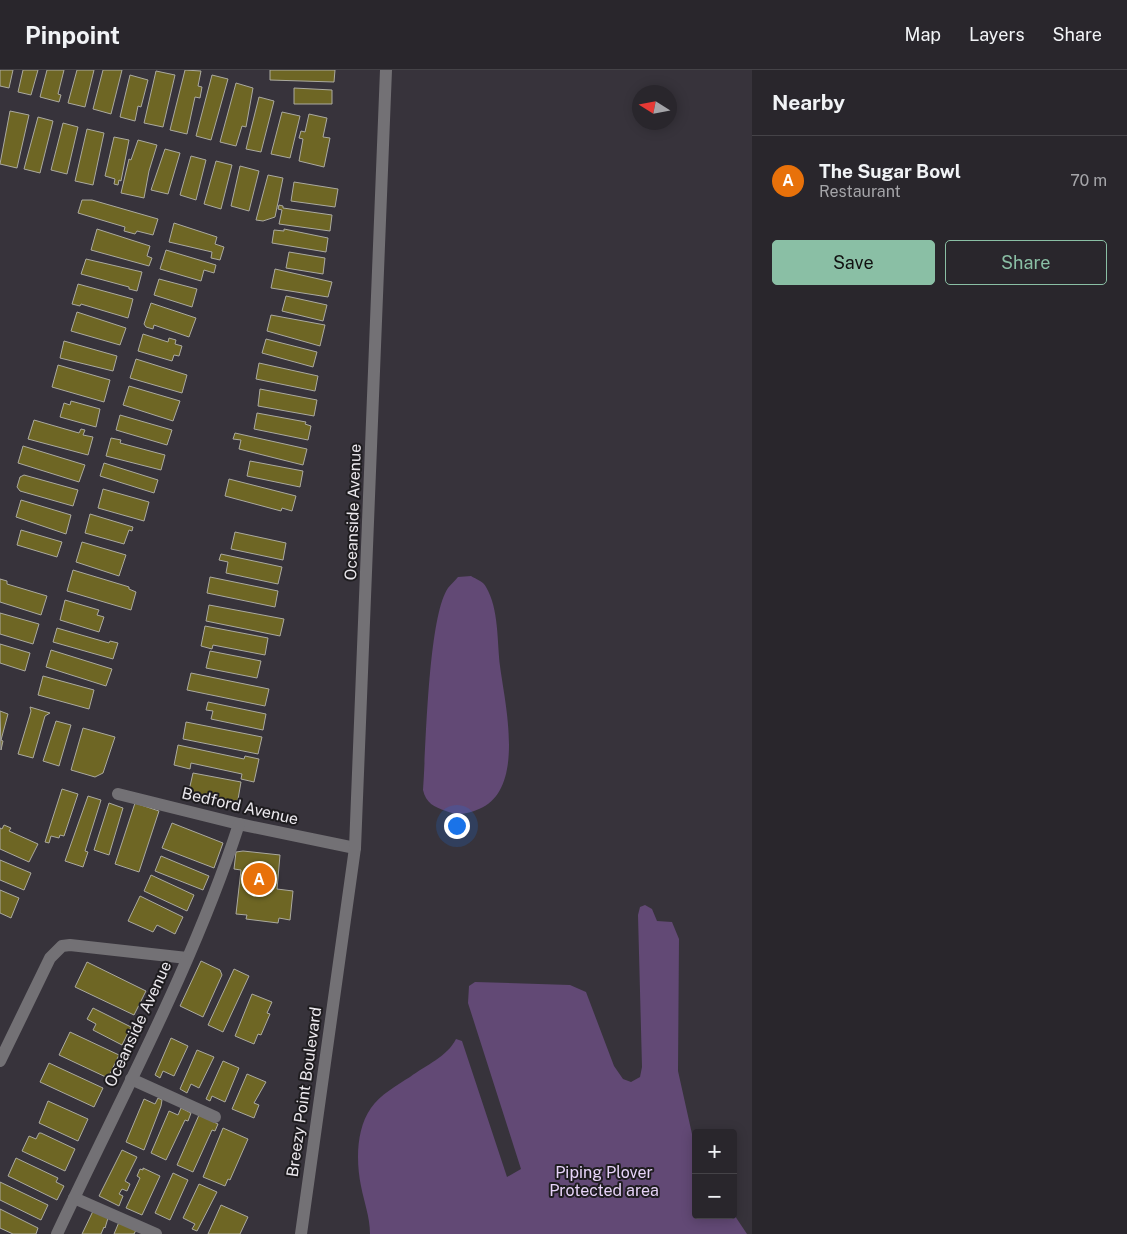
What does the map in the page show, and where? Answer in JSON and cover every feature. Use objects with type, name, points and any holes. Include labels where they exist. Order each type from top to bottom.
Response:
[{"type":"street","name":"Oceanside Avenue","points":[[340,955],[355,848],[386,70]]},
{"type":"street","name":"Bedford Avenue","points":[[118,794],[239,824],[355,848]]},
{"type":"street","name":"Oceanside Avenue","points":[[57,1234],[187,958],[222,878],[239,824]]},
{"type":"street","points":[[0,1061],[50,958],[62,946],[70,944],[187,958]]},
{"type":"street","name":"Breezy Point Boulevard","points":[[301,1234],[340,955]]},
{"type":"street","points":[[131,1079],[215,1117]]},
{"type":"street","points":[[74,1198],[156,1234]]},
{"type":"green space","points":[[471,576],[485,585],[493,605],[497,625],[500,666],[508,723],[508,765],[503,784],[494,799],[479,809],[458,814],[450,813],[434,806],[424,794],[425,745],[432,654],[441,603],[448,588],[458,577]]},
{"type":"green space","name":"Piping Plover Protected area","points":[[645,905],[652,909],[657,921],[672,922],[679,939],[678,1071],[692,1134],[692,1219],[737,1219],[747,1234],[370,1234],[358,1167],[358,1146],[366,1116],[375,1103],[384,1095],[442,1056],[456,1039],[462,1041],[507,1177],[521,1169],[468,1003],[469,986],[475,982],[570,985],[586,992],[614,1066],[623,1079],[631,1082],[640,1077],[642,1067],[638,915],[640,907]]},
{"type":"building","points":[[0,70],[13,70],[9,88],[0,86]]},
{"type":"building","points":[[23,70],[38,70],[31,95],[18,92]]},
{"type":"building","points":[[47,70],[64,70],[58,94],[61,95],[59,102],[40,97]]},
{"type":"building","points":[[77,70],[94,70],[85,107],[68,103]]},
{"type":"building","points":[[103,70],[122,70],[111,114],[93,109]]},
{"type":"building","points":[[185,70],[201,71],[198,86],[202,87],[200,98],[195,97],[187,134],[170,130]]},
{"type":"building","points":[[270,70],[335,70],[334,82],[270,80]]},
{"type":"building","points":[[156,71],[175,75],[163,127],[144,123]]},
{"type":"building","points":[[130,75],[148,80],[141,107],[138,106],[135,121],[120,117]]},
{"type":"building","points":[[212,75],[228,79],[211,140],[196,136]]},
{"type":"building","points":[[236,83],[253,88],[246,127],[242,126],[236,146],[220,142]]},
{"type":"building","points":[[294,88],[332,90],[332,104],[294,104]]},
{"type":"building","points":[[259,97],[274,101],[261,152],[246,149]]},
{"type":"building","points":[[10,111],[29,115],[17,168],[0,164]]},
{"type":"building","points":[[282,112],[300,116],[290,158],[271,154]]},
{"type":"building","points":[[309,114],[327,118],[323,137],[330,138],[324,167],[299,161],[303,139],[299,138],[301,131],[305,132]]},
{"type":"building","points":[[38,117],[53,121],[40,173],[24,169]]},
{"type":"building","points":[[63,123],[78,127],[67,174],[51,170]]},
{"type":"building","points":[[87,129],[104,133],[93,185],[75,181]]},
{"type":"building","points":[[114,137],[129,140],[121,181],[119,180],[118,185],[114,184],[115,179],[105,176]]},
{"type":"building","points":[[138,140],[157,145],[149,171],[144,198],[121,193],[129,159],[131,160]]},
{"type":"building","points":[[165,149],[180,153],[168,194],[151,190]]},
{"type":"building","points":[[191,156],[206,160],[196,200],[180,195]]},
{"type":"building","points":[[216,161],[232,165],[221,209],[204,204]]},
{"type":"building","points":[[240,166],[259,171],[249,211],[231,206]]},
{"type":"building","points":[[268,175],[283,178],[275,217],[263,221],[256,220]]},
{"type":"building","points":[[294,182],[338,189],[335,207],[291,201]]},
{"type":"building","points":[[82,200],[92,200],[158,219],[153,235],[137,231],[135,234],[124,231],[125,227],[78,213]]},
{"type":"building","points":[[279,205],[283,206],[283,208],[332,215],[330,231],[279,224],[282,210],[278,209]]},
{"type":"building","points":[[174,223],[217,237],[215,244],[224,247],[220,260],[211,258],[212,252],[169,242]]},
{"type":"building","points":[[97,229],[150,246],[147,256],[152,258],[149,266],[91,250]]},
{"type":"building","points":[[284,229],[328,238],[326,252],[272,243],[274,230],[284,231]]},
{"type":"building","points":[[166,250],[216,265],[214,273],[204,270],[201,281],[160,269]]},
{"type":"building","points":[[289,252],[325,258],[323,274],[286,268]]},
{"type":"building","points":[[86,259],[142,272],[137,291],[129,289],[129,287],[81,274]]},
{"type":"building","points":[[275,269],[332,282],[328,297],[271,288]]},
{"type":"building","points":[[159,279],[197,289],[192,307],[154,295]]},
{"type":"building","points":[[78,284],[133,299],[128,318],[81,304],[80,306],[72,304]]},
{"type":"building","points":[[286,296],[327,305],[323,321],[282,311]]},
{"type":"building","points":[[151,303],[196,318],[189,337],[154,325],[153,329],[146,327],[144,324]]},
{"type":"building","points":[[77,312],[126,328],[120,345],[71,331]]},
{"type":"building","points":[[271,315],[325,325],[320,346],[267,331]]},
{"type":"building","points":[[143,334],[168,342],[169,338],[176,340],[175,344],[182,346],[179,356],[174,355],[172,361],[138,351]]},
{"type":"building","points":[[266,339],[317,352],[313,367],[262,353]]},
{"type":"building","points":[[64,341],[117,356],[113,371],[60,358]]},
{"type":"building","points":[[136,359],[187,375],[182,393],[130,378]]},
{"type":"building","points":[[259,363],[318,376],[315,391],[256,379]]},
{"type":"building","points":[[58,365],[110,380],[104,402],[52,387]]},
{"type":"building","points":[[129,386],[180,401],[173,421],[123,405]]},
{"type":"building","points":[[260,389],[317,400],[314,416],[258,406]]},
{"type":"building","points":[[71,401],[100,409],[96,427],[60,417],[64,403],[70,405]]},
{"type":"building","points":[[257,413],[306,422],[305,424],[311,426],[308,440],[254,429]]},
{"type":"building","points":[[120,415],[172,430],[167,445],[116,430]]},
{"type":"building","points":[[34,420],[79,433],[81,429],[85,430],[83,435],[93,437],[88,455],[28,439]]},
{"type":"building","points":[[235,433],[307,449],[303,465],[239,449],[241,440],[233,439]]},
{"type":"building","points":[[111,438],[121,440],[120,443],[165,455],[161,470],[106,456]]},
{"type":"building","points":[[23,446],[85,465],[79,482],[18,463]]},
{"type":"building","points":[[250,461],[303,471],[300,487],[247,476]]},
{"type":"building","points":[[104,463],[158,480],[154,493],[100,476]]},
{"type":"building","points":[[24,475],[78,490],[73,506],[20,491],[17,487],[20,477]]},
{"type":"building","points":[[229,479],[296,496],[292,511],[282,508],[281,511],[225,496]]},
{"type":"building","points":[[103,489],[149,502],[144,521],[98,508]]},
{"type":"building","points":[[21,500],[71,515],[66,534],[16,517]]},
{"type":"building","points":[[90,514],[133,527],[132,531],[129,530],[124,544],[85,533]]},
{"type":"building","points":[[21,530],[62,542],[57,557],[17,545]]},
{"type":"building","points":[[235,532],[286,543],[283,560],[231,549]]},
{"type":"building","points":[[82,542],[126,555],[119,576],[76,562]]},
{"type":"building","points":[[221,554],[282,567],[278,584],[226,573],[228,562],[219,560]]},
{"type":"building","points":[[73,570],[129,587],[129,589],[136,592],[131,610],[67,591]]},
{"type":"building","points":[[210,577],[278,591],[275,607],[207,593]]},
{"type":"building","points":[[0,579],[7,581],[7,584],[47,596],[41,615],[0,602]]},
{"type":"building","points":[[65,600],[99,610],[97,615],[104,617],[99,632],[60,620]]},
{"type":"building","points":[[209,605],[284,619],[280,636],[206,621]]},
{"type":"building","points":[[0,613],[39,624],[33,644],[0,634]]},
{"type":"building","points":[[205,626],[268,638],[265,655],[213,645],[212,649],[201,646]]},
{"type":"building","points":[[57,628],[109,643],[110,641],[118,643],[113,659],[53,642]]},
{"type":"building","points":[[0,644],[30,653],[25,671],[0,663]]},
{"type":"building","points":[[51,650],[112,669],[106,686],[46,667]]},
{"type":"building","points":[[210,651],[261,661],[257,678],[206,668]]},
{"type":"building","points":[[191,673],[269,689],[265,706],[187,690]]},
{"type":"building","points":[[43,676],[94,690],[89,709],[38,695]]},
{"type":"building","points":[[208,702],[266,714],[263,730],[211,719],[213,711],[206,710]]},
{"type":"building","points":[[30,707],[50,713],[45,716],[33,758],[18,754],[31,711]]},
{"type":"building","points":[[0,711],[8,714],[1,740],[3,741],[1,750]]},
{"type":"building","points":[[56,721],[71,725],[59,766],[43,761]]},
{"type":"building","points":[[186,722],[262,737],[258,754],[183,739]]},
{"type":"building","points":[[83,728],[115,737],[103,773],[95,777],[71,770]]},
{"type":"building","points":[[178,745],[244,759],[245,756],[259,759],[254,782],[241,779],[242,774],[191,763],[190,769],[174,765]]},
{"type":"building","points":[[193,773],[241,782],[237,805],[188,795]]},
{"type":"building","points":[[62,789],[78,794],[64,836],[60,835],[59,838],[51,836],[49,843],[45,842]]},
{"type":"building","points":[[88,796],[101,800],[85,851],[88,852],[83,867],[65,861]]},
{"type":"building","points":[[109,803],[123,808],[109,855],[94,850]]},
{"type":"building","points":[[135,803],[159,811],[139,872],[115,864]]},
{"type":"building","points":[[172,823],[223,843],[214,868],[162,848]]},
{"type":"building","points":[[4,825],[11,828],[9,831],[38,844],[29,862],[0,849],[0,828],[2,829]]},
{"type":"building","points":[[236,852],[280,855],[277,889],[293,891],[290,920],[279,918],[278,923],[246,919],[247,915],[236,914],[241,870],[234,869]]},
{"type":"building","points":[[161,856],[209,876],[203,890],[155,871]]},
{"type":"building","points":[[0,860],[31,873],[24,890],[0,880]]},
{"type":"building","points":[[151,875],[194,895],[187,911],[144,891]]},
{"type":"building","points":[[0,890],[19,898],[11,918],[0,913]]},
{"type":"building","points":[[140,896],[183,917],[175,934],[157,925],[153,932],[128,921]]},
{"type":"building","points":[[201,961],[220,970],[222,975],[203,1017],[180,1006]]},
{"type":"building","points":[[87,962],[146,991],[134,1015],[75,987]]},
{"type":"building","points":[[234,969],[249,976],[223,1032],[208,1025]]},
{"type":"building","points":[[252,994],[272,1002],[267,1013],[270,1014],[261,1035],[258,1034],[254,1044],[235,1036]]},
{"type":"building","points":[[93,1008],[131,1027],[122,1045],[93,1030],[96,1024],[87,1019]]},
{"type":"building","points":[[70,1032],[119,1055],[108,1078],[59,1055]]},
{"type":"building","points":[[171,1038],[188,1046],[174,1076],[163,1071],[160,1078],[155,1075]]},
{"type":"building","points":[[197,1050],[214,1057],[199,1088],[191,1084],[187,1093],[180,1089]]},
{"type":"building","points":[[223,1061],[239,1068],[225,1102],[212,1096],[210,1101],[206,1099]]},
{"type":"building","points":[[49,1063],[103,1088],[94,1107],[40,1082]]},
{"type":"building","points":[[247,1074],[266,1082],[254,1103],[259,1105],[254,1118],[232,1109]]},
{"type":"building","points":[[158,1098],[162,1100],[161,1106],[144,1150],[126,1142],[144,1099],[155,1104]]},
{"type":"building","points":[[48,1101],[88,1119],[78,1141],[39,1123]]},
{"type":"building","points":[[181,1108],[191,1113],[188,1121],[185,1120],[166,1160],[151,1153],[169,1111],[178,1115]]},
{"type":"building","points":[[199,1115],[218,1124],[215,1131],[212,1130],[193,1172],[177,1165]]},
{"type":"building","points":[[223,1128],[248,1139],[230,1180],[228,1179],[225,1186],[203,1177]]},
{"type":"building","points":[[39,1133],[75,1149],[65,1171],[22,1151],[29,1136],[36,1139]]},
{"type":"building","points":[[122,1150],[137,1157],[125,1181],[130,1184],[127,1191],[122,1189],[119,1194],[123,1196],[119,1206],[99,1196]]},
{"type":"building","points":[[16,1158],[58,1178],[56,1182],[64,1186],[57,1200],[8,1176]]},
{"type":"building","points":[[143,1168],[160,1176],[142,1215],[126,1208],[140,1178],[137,1176],[140,1169],[143,1170]]},
{"type":"building","points":[[173,1173],[188,1180],[170,1220],[155,1213]]},
{"type":"building","points":[[0,1182],[48,1205],[41,1220],[0,1200]]},
{"type":"building","points":[[199,1184],[217,1192],[197,1231],[192,1229],[195,1224],[183,1218]]},
{"type":"building","points":[[221,1205],[248,1217],[240,1234],[208,1234]]},
{"type":"building","points":[[0,1209],[38,1228],[36,1234],[13,1234],[0,1228]]},
{"type":"building","points":[[93,1211],[108,1218],[105,1228],[101,1234],[82,1234]]},
{"type":"building","points":[[119,1222],[136,1230],[134,1234],[114,1234]]},
{"type":"place","name":"The Sugar Bowl","points":[[259,879]]}]
